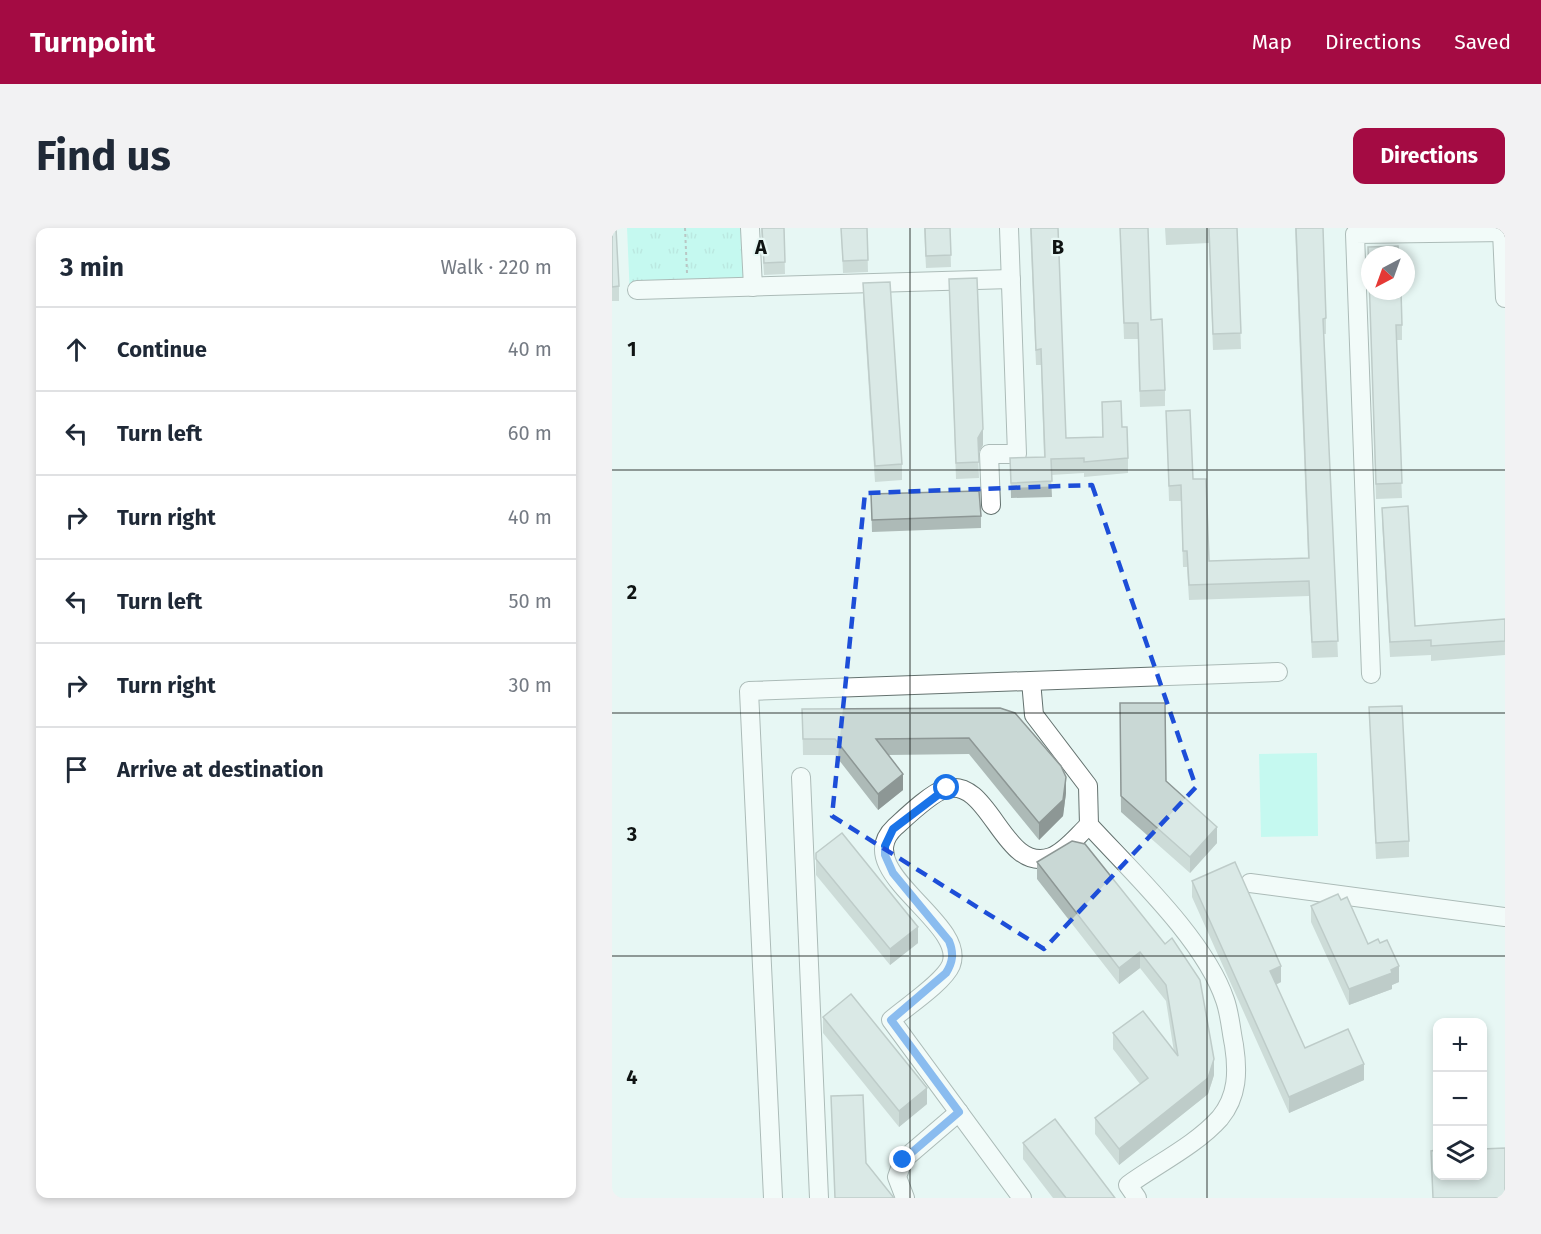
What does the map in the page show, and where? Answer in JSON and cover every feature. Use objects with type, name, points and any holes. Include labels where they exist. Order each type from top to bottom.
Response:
[{"type":"street","points":[[750,228],[753,287]]},
{"type":"street","points":[[991,505],[989,454],[1017,454],[1010,228]]},
{"type":"street","points":[[1371,674],[1352,231],[1504,232],[1505,298]]},
{"type":"street","points":[[638,290],[1011,279]]},
{"type":"street","points":[[773,1198],[749,691],[1278,672]]},
{"type":"street","points":[[1031,681],[1034,714],[1088,786],[1089,825],[1162,903],[1208,964],[1226,1001],[1238,1071],[1233,1095],[1220,1117],[1202,1134],[1128,1185],[1137,1198]]},
{"type":"street","points":[[801,777],[819,1198]]},
{"type":"street","points":[[1022,1198],[891,1020],[946,973],[953,958],[949,941],[887,864],[885,846],[893,829],[939,791],[954,787],[969,792],[1014,847],[1030,858],[1040,860],[1059,853],[1089,825]]},
{"type":"street","points":[[1250,883],[1308,893],[1505,917]]},
{"type":"street","points":[[905,1198],[897,1177],[903,1160],[959,1112]]},
{"type":"path","points":[[685,228],[688,289]]},
{"type":"highlighted area","points":[[1092,485],[1196,787],[1044,949],[832,816],[865,493]]},
{"type":"green space","points":[[627,228],[741,228],[744,293],[630,297]]},
{"type":"green space","points":[[1317,753],[1318,836],[1261,837],[1259,754]]},
{"type":"building","points":[[612,228],[616,228],[619,286],[612,287]]},
{"type":"building","points":[[762,228],[784,228],[785,262],[764,263]]},
{"type":"building","points":[[841,228],[867,228],[868,260],[843,261]]},
{"type":"building","points":[[925,228],[950,228],[951,255],[926,256]]},
{"type":"building","points":[[1031,228],[1058,228],[1066,438],[1103,437],[1102,402],[1121,401],[1122,427],[1127,427],[1128,458],[1084,462],[1084,458],[1051,459],[1052,481],[1011,483],[1010,458],[1045,457],[1041,349],[1036,350]]},
{"type":"building","points":[[1120,228],[1148,228],[1151,320],[1162,319],[1165,390],[1140,391],[1138,323],[1124,323]]},
{"type":"building","points":[[1209,228],[1237,228],[1241,333],[1213,334]]},
{"type":"building","points":[[1296,228],[1323,228],[1326,318],[1323,319],[1338,641],[1312,642],[1309,581],[1189,585],[1187,551],[1183,551],[1181,485],[1169,486],[1166,411],[1190,410],[1193,479],[1206,479],[1209,561],[1309,558]]},
{"type":"building","points":[[977,278],[983,429],[978,438],[979,462],[956,463],[949,279]]},
{"type":"building","points":[[890,282],[902,464],[875,466],[863,283]]},
{"type":"building","points":[[1370,300],[1401,300],[1402,325],[1396,325],[1402,483],[1376,484]]},
{"type":"building","points":[[979,491],[981,516],[872,520],[871,494]]},
{"type":"building","points":[[1408,506],[1415,626],[1505,619],[1505,641],[1431,646],[1431,640],[1390,642],[1382,508]]},
{"type":"building","points":[[1120,703],[1165,703],[1166,781],[1217,827],[1190,857],[1121,796]]},
{"type":"building","points":[[1402,706],[1409,841],[1376,843],[1369,707]]},
{"type":"building","points":[[1000,708],[1015,713],[1061,766],[1066,777],[1063,800],[1039,823],[969,738],[876,739],[903,774],[878,794],[835,739],[803,739],[802,709]]},
{"type":"building","points":[[842,833],[918,927],[890,949],[816,859],[816,853]]},
{"type":"building","points":[[1072,841],[1085,844],[1165,944],[1172,938],[1200,980],[1214,1059],[1208,1078],[1119,1149],[1095,1118],[1148,1078],[1113,1033],[1143,1011],[1178,1056],[1166,985],[1140,952],[1119,968],[1037,862]]},
{"type":"building","points":[[1235,862],[1281,966],[1270,971],[1305,1048],[1348,1029],[1364,1064],[1289,1097],[1192,881]]},
{"type":"building","points":[[1338,894],[1341,900],[1347,897],[1368,944],[1378,939],[1380,943],[1387,940],[1399,966],[1391,970],[1392,973],[1349,989],[1311,906]]},
{"type":"building","points":[[851,994],[927,1088],[899,1111],[823,1017]]},
{"type":"building","points":[[863,1095],[866,1163],[894,1198],[835,1198],[831,1096]]},
{"type":"building","points":[[1055,1119],[1115,1198],[1066,1198],[1023,1143]]},
{"type":"building","points":[[1505,1148],[1505,1198],[1433,1198],[1431,1151],[1433,1151],[1433,1180],[1487,1180],[1487,1149]]},
{"type":"route","points":[[903,1160],[959,1112],[891,1020],[946,973],[953,958],[949,941],[887,864],[885,846],[893,829],[939,791],[947,788]]}]
